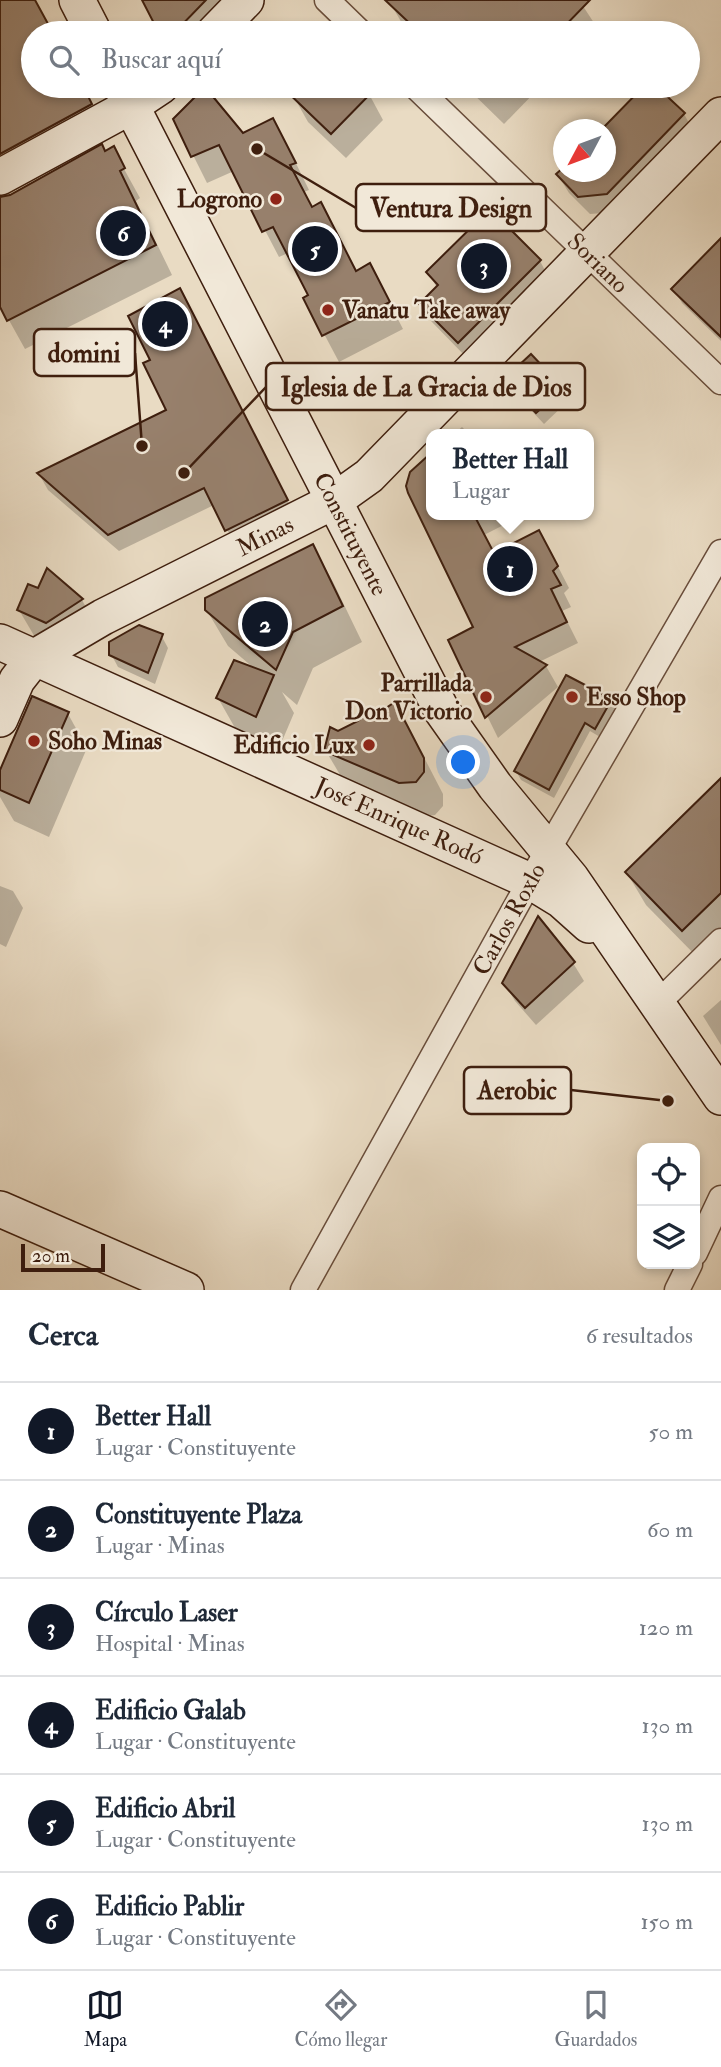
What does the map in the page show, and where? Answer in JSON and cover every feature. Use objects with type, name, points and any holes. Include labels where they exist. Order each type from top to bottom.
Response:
[{"type":"street","points":[[77,0],[88,21]]},
{"type":"street","points":[[226,21],[246,0]]},
{"type":"street","points":[[327,0],[349,21]]},
{"type":"street","points":[[0,177],[123,98]]},
{"type":"street","name":"Constituyente","points":[[127,98],[442,711],[495,786],[571,878],[721,1097]]},
{"type":"street","name":"Soriano","points":[[427,98],[721,382]]},
{"type":"street","name":"Minas","points":[[0,719],[17,680],[35,657],[103,617],[334,501],[369,476],[721,115]]},
{"type":"street","name":"Carlos Roxlo","points":[[303,1290],[530,881],[721,552]]},
{"type":"street","name":"José Enrique Rodó","points":[[0,642],[530,881]]},
{"type":"street","name":"Constituyente","points":[[530,881],[561,900],[623,955]]},
{"type":"street","points":[[657,1004],[721,941]]},
{"type":"street","points":[[700,1242],[721,1198]]},
{"type":"street","points":[[0,1209],[186,1290]]},
{"type":"street","points":[[677,1290],[688,1269]]},
{"type":"building","points":[[0,0],[35,0],[46,21],[21,21],[21,98],[89,98],[92,104],[0,154]]},
{"type":"building","points":[[142,0],[206,0],[186,21],[153,21]]},
{"type":"building","points":[[385,0],[590,0],[570,21],[407,21]]},
{"type":"building","points":[[194,98],[214,98],[243,133],[273,118],[296,163],[290,165],[312,207],[321,202],[356,271],[370,263],[390,302],[322,336],[303,298],[308,295],[273,227],[262,232],[219,145],[191,157],[173,119]]},
{"type":"building","points":[[294,98],[366,98],[331,134]]},
{"type":"building","points":[[632,98],[669,98],[685,113],[607,194],[578,197],[564,182],[616,182],[616,119],[612,119]]},
{"type":"building","points":[[102,144],[105,151],[114,146],[125,168],[120,171],[156,245],[7,321],[0,307],[0,197],[10,195]]},
{"type":"building","points":[[490,209],[541,260],[458,343],[419,304],[438,285],[426,272]]},
{"type":"building","points":[[721,238],[721,337],[671,289]]},
{"type":"building","points":[[180,288],[288,500],[225,531],[204,488],[108,535],[37,473],[166,410],[143,363],[150,360],[128,316]]},
{"type":"building","points":[[531,354],[563,388],[536,413],[504,379]]},
{"type":"building","points":[[426,458],[426,520],[477,520],[494,553],[539,530],[558,566],[553,571],[561,585],[551,589],[567,622],[515,647],[547,665],[485,718],[448,640],[473,627],[408,493],[406,486],[410,472]]},
{"type":"building","points":[[313,544],[343,606],[293,632],[276,670],[205,610],[205,598]]},
{"type":"building","points":[[47,568],[83,599],[46,623],[17,610],[28,584],[38,588]]},
{"type":"building","points":[[139,625],[163,634],[148,673],[109,655],[109,642]]},
{"type":"building","points":[[234,660],[274,675],[256,717],[216,698]]},
{"type":"building","points":[[566,675],[612,699],[595,729],[585,723],[549,790],[514,771]]},
{"type":"building","name":"Soho Minas","points":[[32,696],[69,712],[29,803],[0,790],[0,770]]},
{"type":"building","name":"Edificio Lux","points":[[395,702],[424,758],[424,772],[416,782],[399,783],[324,751],[330,727],[338,731],[367,713],[371,718]]},
{"type":"building","points":[[721,778],[721,893],[682,931],[625,872]]},
{"type":"building","points":[[538,916],[575,962],[525,1008],[502,983]]},
{"type":"place","name":"Ventura Design","points":[[257,149]]},
{"type":"place","name":"Logrono","points":[[276,199]]},
{"type":"place","name":"Edificio Pablir","points":[[123,233]]},
{"type":"place","name":"Edificio Abril","points":[[315,249]]},
{"type":"place","name":"Círculo Laser","points":[[484,266]]},
{"type":"place","name":"Vanatu Take away","points":[[328,310]]},
{"type":"place","name":"Edificio Galab","points":[[165,324]]},
{"type":"place","name":"domini","points":[[142,446]]},
{"type":"place","name":"Iglesia de La Gracia de Dios","points":[[184,473]]},
{"type":"place","name":"Better Hall","points":[[510,569]]},
{"type":"place","name":"Constituyente Plaza","points":[[265,624]]},
{"type":"place","name":"Parrillada Don Victorio","points":[[486,697]]},
{"type":"place","name":"Esso Shop","points":[[572,697]]},
{"type":"place","name":"Soho Minas","points":[[34,741]]},
{"type":"place","name":"Edificio Lux","points":[[369,745]]},
{"type":"place","name":"Aerobic","points":[[668,1101]]}]
